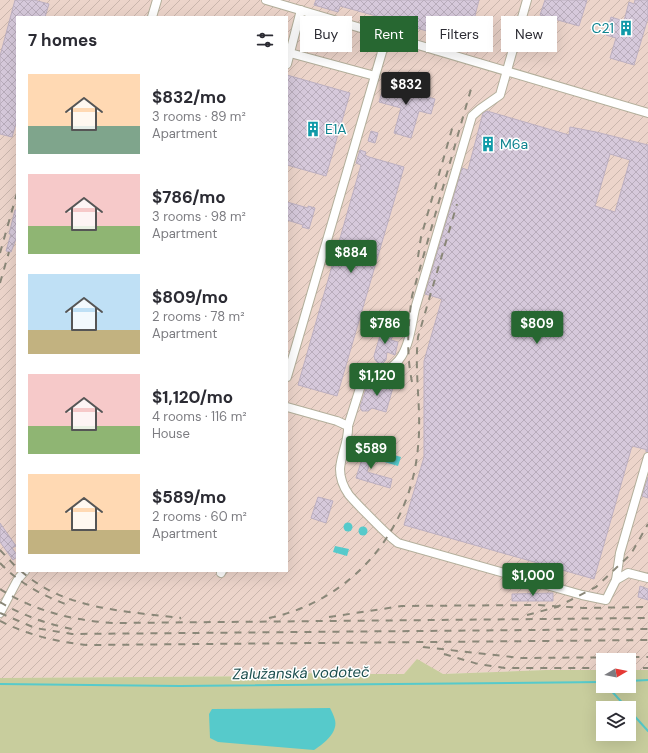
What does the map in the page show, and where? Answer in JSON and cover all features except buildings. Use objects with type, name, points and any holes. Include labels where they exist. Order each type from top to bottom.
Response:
[{"type":"lane","points":[[152,16],[157,0]]},
{"type":"lane","points":[[266,0],[360,27]]},
{"type":"lane","points":[[527,0],[500,95],[472,116],[418,302],[408,342],[402,357],[395,365],[361,385],[348,426],[348,433],[341,457],[340,470],[342,482],[354,501],[388,536],[398,543],[582,595],[606,600],[616,580],[620,553],[648,457]]},
{"type":"lane","points":[[302,10],[288,59],[375,76]]},
{"type":"lane","points":[[418,44],[648,112]]},
{"type":"lane","points":[[288,374],[382,52]]},
{"type":"lane","points":[[288,407],[337,421],[348,426]]},
{"type":"lane","points":[[0,613],[18,580],[24,572]]},
{"type":"lane","points":[[616,580],[628,573],[648,578]]},
{"type":"shaded area","points":[[0,0],[648,0],[648,670],[636,670],[636,653],[596,653],[596,670],[546,670],[443,674],[417,660],[404,674],[315,674],[287,669],[283,676],[0,678]]},
{"type":"green space","points":[[417,659],[443,674],[546,670],[596,670],[596,693],[636,693],[636,670],[648,670],[648,753],[0,753],[0,678],[283,676],[287,669],[315,674],[404,674]]},
{"type":"water","points":[[384,452],[401,457],[398,466],[381,461]]},
{"type":"water","points":[[348,522],[353,527],[348,532],[343,527]]},
{"type":"water","points":[[363,526],[368,531],[363,536],[358,531]]},
{"type":"water","points":[[335,546],[349,549],[347,556],[333,552]]},
{"type":"water","points":[[330,708],[335,720],[334,729],[329,738],[314,750],[218,742],[210,738],[209,714],[212,709]]},
{"type":"waterway","name":"Zalužanská vodoteč","points":[[636,681],[648,680]]},
{"type":"waterway","name":"Zalužanská vodoteč","points":[[0,684],[180,686],[596,682]]},
{"type":"waterway","points":[[613,693],[621,701]]},
{"type":"waterway","points":[[636,718],[648,731]]},
{"type":"railway","points":[[412,382],[408,339],[412,296],[471,89]]},
{"type":"railway","points":[[418,257],[421,237],[454,122]]},
{"type":"railway","points":[[0,253],[16,197]]},
{"type":"railway","points":[[269,618],[299,609],[326,596],[351,578],[372,557],[390,533],[403,506],[413,477],[418,447],[418,337],[457,204]]},
{"type":"railway","points":[[0,283],[9,252]]},
{"type":"railway","points":[[527,615],[557,607],[596,587],[631,554],[648,524]]},
{"type":"railway","points":[[0,550],[16,567]]},
{"type":"railway","points":[[0,563],[8,571],[33,589],[71,606]]},
{"type":"railway","points":[[22,572],[38,584],[57,594],[76,601],[117,610],[181,618]]},
{"type":"railway","points":[[0,589],[13,597],[55,614],[85,620],[115,623],[648,618]]},
{"type":"railway","points":[[0,602],[18,612],[37,619],[77,630]]},
{"type":"railway","points":[[329,617],[402,606],[538,605],[583,608],[648,607]]},
{"type":"railway","points":[[0,613],[35,628],[72,634],[648,629]]},
{"type":"railway","points":[[0,621],[43,637],[88,645],[648,640]]},
{"type":"railway","points":[[423,647],[521,658],[648,657]]},
{"type":"railway","points":[[444,654],[478,664],[505,668],[596,668]]},
{"type":"railway","points":[[636,668],[648,668]]},
{"type":"place","name":"C21","points":[[626,28]]},
{"type":"place","name":"E1A","points":[[313,129]]},
{"type":"place","name":"M6a","points":[[488,144]]}]
